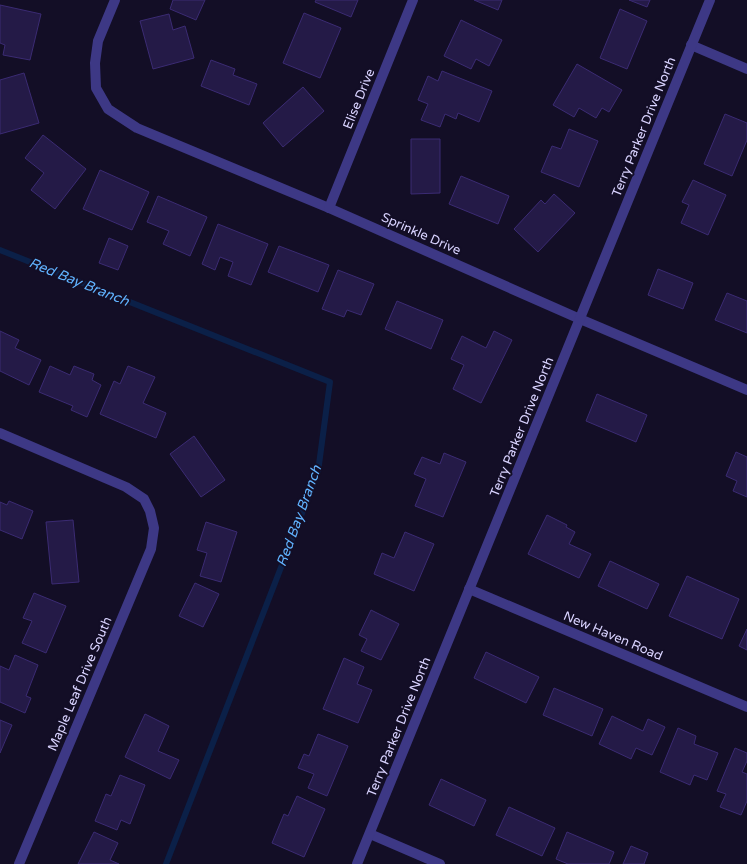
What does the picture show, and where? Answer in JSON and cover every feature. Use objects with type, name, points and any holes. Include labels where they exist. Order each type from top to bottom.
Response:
[{"type":"street","name":"Sprinkle Drive","points":[[115,0],[98,40],[94,63],[96,88],[108,109],[137,128],[329,208],[580,319],[747,390]]},
{"type":"street","name":"Elise Drive","points":[[329,208],[413,0]]},
{"type":"street","name":"Terry Parker Drive North","points":[[358,864],[710,0]]},
{"type":"street","points":[[692,45],[747,69]]},
{"type":"street","name":"Maple Leaf Drive South","points":[[0,433],[126,487],[144,499],[150,511],[154,528],[151,549],[19,864]]},
{"type":"street","name":"New Haven Road","points":[[469,589],[747,707]]},
{"type":"street","points":[[370,834],[440,864]]},
{"type":"building","points":[[173,0],[205,0],[196,20],[170,9]]},
{"type":"building","points":[[316,0],[358,0],[351,17],[315,2]]},
{"type":"building","points":[[474,0],[502,0],[498,10]]},
{"type":"building","points":[[629,0],[650,0],[647,7]]},
{"type":"building","points":[[0,5],[41,14],[30,60],[3,55],[5,45],[0,43]]},
{"type":"building","points":[[620,9],[647,21],[627,69],[600,58]]},
{"type":"building","points":[[304,13],[341,28],[320,78],[283,63]]},
{"type":"building","points":[[169,14],[173,30],[185,26],[194,58],[153,69],[140,21]]},
{"type":"building","points":[[461,20],[502,40],[489,66],[476,59],[471,69],[444,56]]},
{"type":"building","points":[[211,60],[235,69],[233,75],[257,84],[249,105],[201,86]]},
{"type":"building","points":[[577,64],[622,90],[609,112],[602,108],[596,118],[579,108],[574,117],[553,105]]},
{"type":"building","points":[[442,71],[492,91],[479,122],[458,113],[456,119],[445,114],[440,127],[421,120],[428,104],[418,100],[428,76],[438,81]]},
{"type":"building","points":[[24,73],[39,123],[0,134],[0,80]]},
{"type":"building","points":[[303,87],[324,111],[283,147],[263,123]]},
{"type":"building","points":[[725,114],[747,123],[747,140],[732,176],[704,164]]},
{"type":"building","points":[[569,129],[598,141],[579,187],[541,172],[552,146],[561,149]]},
{"type":"building","points":[[43,135],[86,169],[55,209],[31,190],[44,173],[25,158]]},
{"type":"building","points":[[411,139],[440,139],[440,193],[411,194]]},
{"type":"building","points":[[100,170],[149,192],[132,230],[83,209]]},
{"type":"building","points":[[461,176],[509,196],[498,224],[449,204]]},
{"type":"building","points":[[693,180],[726,195],[708,235],[681,223],[689,205],[682,202]]},
{"type":"building","points":[[554,194],[575,213],[538,252],[514,229],[541,200],[545,204]]},
{"type":"building","points":[[158,196],[207,217],[190,256],[163,244],[169,231],[147,222]]},
{"type":"building","points":[[218,224],[268,244],[251,285],[228,276],[233,262],[220,257],[215,270],[202,264]]},
{"type":"building","points":[[109,238],[128,246],[118,270],[99,263]]},
{"type":"building","points":[[279,246],[329,265],[318,292],[268,272]]},
{"type":"building","points":[[658,269],[693,283],[683,309],[648,295]]},
{"type":"building","points":[[338,270],[374,284],[361,315],[347,310],[344,317],[322,309]]},
{"type":"building","points":[[727,293],[747,301],[747,333],[715,320]]},
{"type":"building","points":[[397,301],[443,320],[431,349],[385,329]]},
{"type":"building","points":[[0,331],[19,340],[15,348],[41,360],[29,385],[0,371]]},
{"type":"building","points":[[494,331],[512,340],[481,403],[453,389],[464,365],[451,359],[462,336],[486,348]]},
{"type":"building","points":[[50,366],[70,375],[74,366],[94,374],[92,380],[101,385],[87,417],[71,410],[73,406],[39,392]]},
{"type":"building","points":[[128,366],[155,377],[143,403],[166,413],[156,438],[100,414],[114,381],[120,384]]},
{"type":"building","points":[[597,394],[647,415],[636,442],[586,421]]},
{"type":"building","points":[[194,436],[225,480],[201,497],[170,454]]},
{"type":"building","points":[[736,452],[747,457],[747,497],[733,491],[737,481],[726,476]]},
{"type":"building","points":[[444,453],[466,462],[443,517],[415,506],[426,479],[414,474],[422,457],[440,464]]},
{"type":"building","points":[[9,501],[33,511],[22,539],[0,530],[0,502],[7,505]]},
{"type":"building","points":[[547,515],[567,525],[566,527],[575,532],[569,544],[591,554],[579,578],[528,554]]},
{"type":"building","points":[[73,520],[79,582],[52,584],[46,522]]},
{"type":"building","points":[[206,522],[237,532],[221,582],[200,576],[207,553],[197,550]]},
{"type":"building","points":[[405,532],[434,544],[414,591],[374,574],[382,553],[394,558]]},
{"type":"building","points":[[610,561],[659,584],[647,609],[598,586]]},
{"type":"building","points":[[687,576],[739,599],[722,639],[669,616]]},
{"type":"building","points":[[195,583],[219,594],[203,627],[179,616]]},
{"type":"building","points":[[34,593],[66,606],[46,653],[22,643],[32,621],[23,618]]},
{"type":"building","points":[[371,610],[399,624],[381,660],[361,651],[367,639],[359,635]]},
{"type":"building","points":[[747,629],[747,650],[739,646]]},
{"type":"building","points":[[486,652],[539,677],[526,703],[474,678]]},
{"type":"building","points":[[15,655],[38,665],[26,696],[31,698],[25,713],[0,702],[0,666],[9,670]]},
{"type":"building","points":[[344,658],[364,667],[357,684],[372,690],[358,723],[323,709]]},
{"type":"building","points":[[554,688],[603,709],[592,736],[543,715]]},
{"type":"building","points":[[145,714],[169,726],[158,751],[179,760],[170,779],[125,757]]},
{"type":"building","points":[[612,716],[643,731],[648,719],[665,727],[652,755],[636,748],[631,759],[599,744]]},
{"type":"building","points":[[0,720],[12,725],[0,753]]},
{"type":"building","points":[[678,728],[696,736],[694,744],[718,753],[707,780],[694,775],[690,785],[660,772]]},
{"type":"building","points":[[318,734],[348,746],[327,796],[308,788],[314,774],[298,768],[304,754],[309,756]]},
{"type":"building","points":[[735,748],[747,753],[747,761],[742,772],[747,774],[747,801],[741,815],[720,807],[726,794],[717,791]]},
{"type":"building","points":[[120,775],[145,785],[130,824],[121,820],[117,830],[95,821],[106,794],[111,796]]},
{"type":"building","points":[[441,779],[486,800],[474,826],[429,805]]},
{"type":"building","points":[[297,796],[325,809],[304,857],[272,843],[284,814],[288,816]]},
{"type":"building","points":[[509,807],[555,828],[542,856],[496,835]]},
{"type":"building","points":[[94,832],[118,843],[110,860],[119,864],[78,864]]},
{"type":"building","points":[[567,832],[614,852],[609,864],[568,864],[556,859]]},
{"type":"building","points":[[631,846],[648,853],[644,864],[623,864]]},
{"type":"waterway","name":"Red Bay Branch","points":[[0,250],[330,382],[318,472],[166,864]]}]
